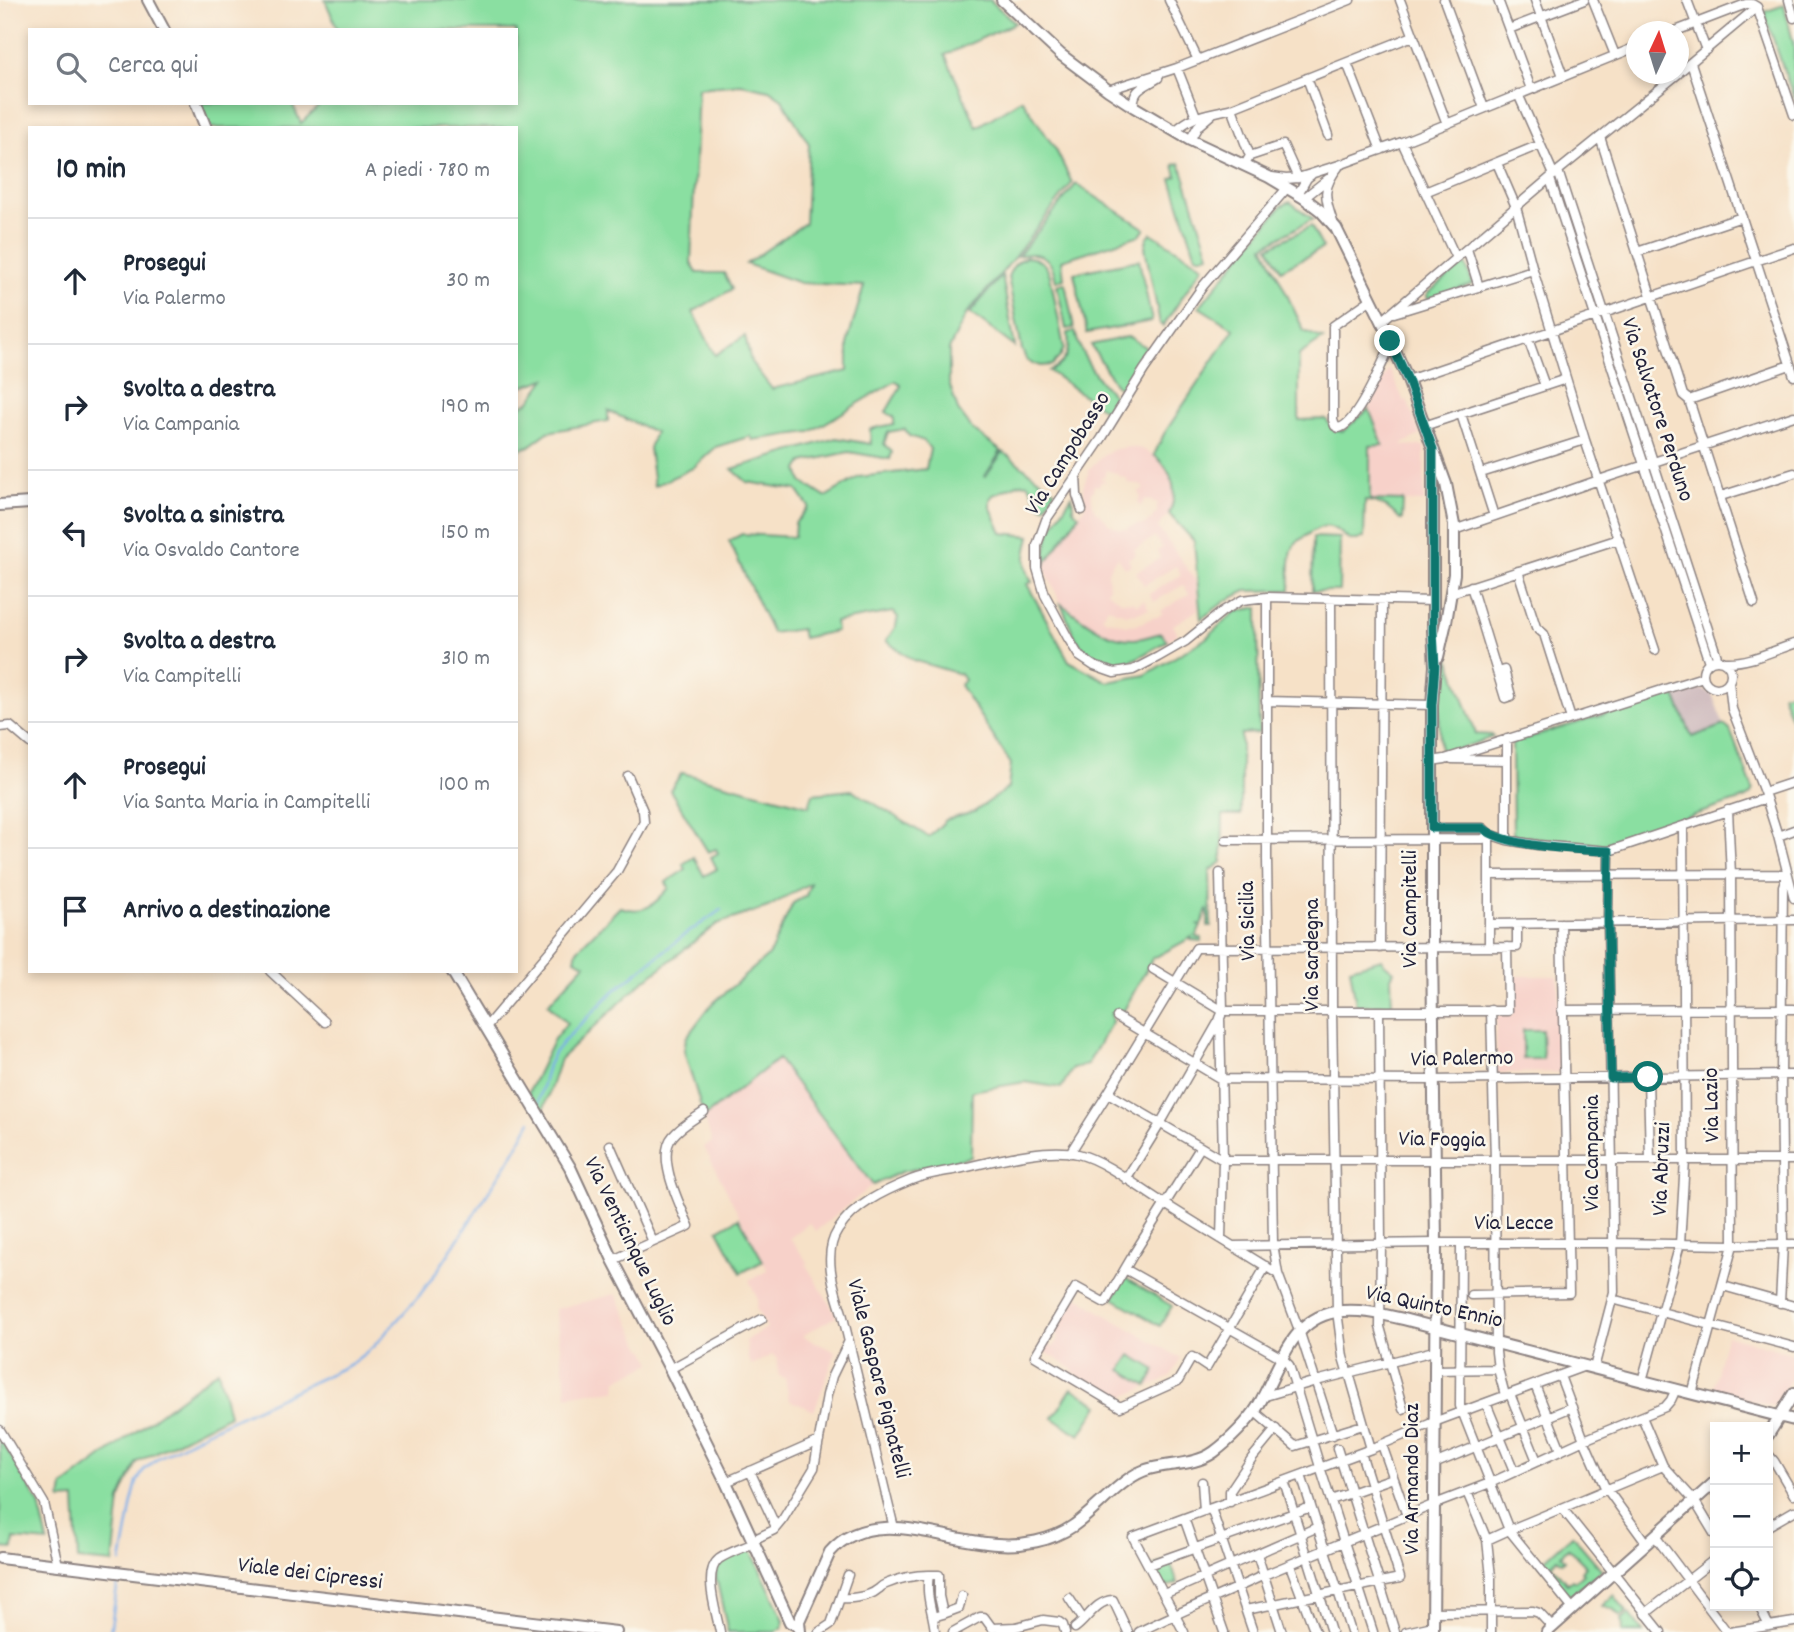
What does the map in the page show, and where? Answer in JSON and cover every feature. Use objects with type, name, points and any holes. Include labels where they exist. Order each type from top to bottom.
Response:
[{"type":"street","points":[[148,0],[163,28]]},
{"type":"street","points":[[1002,0],[1060,54],[1108,90],[1190,140],[1247,161],[1321,211],[1336,228]]},
{"type":"street","points":[[1169,0],[1198,60]]},
{"type":"street","points":[[1108,90],[1172,70],[1350,0]]},
{"type":"street","points":[[1400,0],[1447,124]]},
{"type":"street","points":[[1444,0],[1484,108]]},
{"type":"street","points":[[1498,0],[1531,89]]},
{"type":"street","points":[[1535,0],[1563,76]]},
{"type":"street","points":[[1509,29],[1584,0]]},
{"type":"street","points":[[1593,0],[1615,55]]},
{"type":"street","points":[[1687,0],[1706,50]]},
{"type":"street","points":[[1790,0],[1794,18]]},
{"type":"street","points":[[1689,25],[1746,2],[1758,7],[1794,115]]},
{"type":"street","points":[[1758,7],[1690,63],[1794,376]]},
{"type":"street","points":[[1175,131],[1196,116],[1232,108],[1413,36]]},
{"type":"street","points":[[1269,177],[1298,178],[1339,165],[1626,51]]},
{"type":"street","points":[[1347,63],[1381,150]]},
{"type":"street","points":[[1134,107],[1133,97],[1138,90],[1172,70]]},
{"type":"street","points":[[1172,70],[1196,116]]},
{"type":"street","points":[[1307,78],[1328,135]]},
{"type":"street","points":[[1385,318],[1665,84]]},
{"type":"street","points":[[1518,94],[1554,175]]},
{"type":"street","points":[[197,105],[205,126]]},
{"type":"street","points":[[1232,108],[1247,161]]},
{"type":"street","points":[[1190,140],[1198,126],[1212,114]]},
{"type":"street","points":[[1600,137],[1683,396],[1689,400],[1705,446],[1754,603]]},
{"type":"street","points":[[1402,142],[1456,258]]},
{"type":"street","points":[[1247,161],[1283,145],[1298,178]]},
{"type":"street","points":[[1425,191],[1539,145]]},
{"type":"street","points":[[1497,163],[1516,207],[1584,440],[1656,650]]},
{"type":"street","points":[[1301,196],[1328,179],[1339,165]]},
{"type":"street","points":[[1301,196],[1307,178],[1317,172]]},
{"type":"street","name":"Via Salvatore Perduno","points":[[1554,175],[1604,312],[1722,661]]},
{"type":"street","name":"Via Salvatore Perduno","points":[[1554,175],[1594,317],[1709,662]]},
{"type":"street","points":[[1328,179],[1326,188],[1330,213],[1370,300],[1385,318],[1391,345],[1408,380],[1446,484],[1454,530],[1454,574],[1435,666]]},
{"type":"street","name":"Via Campobasso","points":[[1287,188],[1203,286],[1167,337],[1156,345],[1123,395],[1102,438],[1046,520],[1037,545],[1037,568],[1045,595],[1079,656],[1094,666],[1114,673],[1133,670],[1186,641],[1223,611],[1242,600],[1267,597],[1433,601]]},
{"type":"street","points":[[1637,252],[1742,217]]},
{"type":"street","points":[[1408,380],[1794,247]]},
{"type":"street","points":[[1467,249],[1479,287]]},
{"type":"street","points":[[1385,318],[1533,270]]},
{"type":"street","points":[[1370,300],[1333,326],[1333,420],[1339,428],[1347,425],[1361,404],[1391,345]]},
{"type":"street","points":[[1159,332],[1167,337]]},
{"type":"street","points":[[1528,339],[1545,386]]},
{"type":"street","points":[[1689,400],[1790,365]]},
{"type":"street","points":[[1424,426],[1566,379]]},
{"type":"street","points":[[1461,414],[1494,516]]},
{"type":"street","points":[[1454,530],[1794,416]]},
{"type":"street","points":[[1482,473],[1584,440]]},
{"type":"street","name":"Via Campitelli","points":[[1433,449],[1435,666],[1431,761],[1436,1243],[1434,1327]]},
{"type":"street","points":[[1721,496],[1794,473]]},
{"type":"street","points":[[1076,477],[1077,495],[1082,510]]},
{"type":"street","points":[[0,505],[28,503]]},
{"type":"street","points":[[1433,587],[1451,591],[1471,586],[1619,539]]},
{"type":"street","points":[[1518,571],[1536,627],[1544,634],[1571,719]]},
{"type":"street","points":[[1471,586],[1497,672]]},
{"type":"street","name":"Via Sicilia","points":[[1267,597],[1273,1244],[1278,1274],[1333,1435]]},
{"type":"street","name":"Via Sardegna","points":[[1331,598],[1332,1012],[1337,1311],[1343,1357],[1371,1449]]},
{"type":"street","points":[[1380,948],[1382,600]]},
{"type":"street","points":[[1794,643],[1740,662],[1709,662],[1703,677],[1707,684],[1716,688],[1732,709],[1765,795],[1794,898]]},
{"type":"street","points":[[1716,688],[1724,687],[1754,658]]},
{"type":"street","points":[[1722,661],[1730,668],[1732,709]]},
{"type":"street","points":[[1431,761],[1507,740],[1703,677]]},
{"type":"street","points":[[1266,701],[1432,705]]},
{"type":"street","points":[[0,727],[10,726],[28,741]]},
{"type":"street","points":[[1507,740],[1507,840]]},
{"type":"street","points":[[1445,759],[1507,760]]},
{"type":"street","points":[[486,1027],[617,871],[644,822],[643,811],[628,776]]},
{"type":"street","points":[[1226,840],[1380,839],[1483,828],[1489,834],[1507,840],[1609,851],[1683,827],[1794,782]]},
{"type":"street","name":"Via Lazio","points":[[1692,1394],[1733,1245],[1731,875],[1728,810]]},
{"type":"street","name":"Via Abruzzi","points":[[1642,1381],[1679,1244],[1685,1160],[1683,827]]},
{"type":"street","points":[[1778,836],[1794,830]]},
{"type":"street","points":[[1489,834],[1489,947]]},
{"type":"street","name":"Via Campania","points":[[1590,1367],[1614,1292],[1609,851]]},
{"type":"street","points":[[1220,873],[1222,1239]]},
{"type":"street","points":[[1489,875],[1684,874],[1790,879]]},
{"type":"street","points":[[1780,1303],[1783,1244],[1782,920],[1783,886],[1790,879]]},
{"type":"street","points":[[1489,924],[1794,920]]},
{"type":"street","points":[[1070,1153],[1196,948],[1517,947],[1517,923]]},
{"type":"street","points":[[1471,1295],[1569,1293],[1561,923]]},
{"type":"street","points":[[1153,969],[1222,1014],[1270,1011],[1508,1011],[1507,947]]},
{"type":"street","points":[[273,973],[325,1021]]},
{"type":"street","name":"Via Venticinque Luglio","points":[[453,973],[570,1167],[613,1260],[796,1624]]},
{"type":"street","points":[[1562,1010],[1794,1009]]},
{"type":"street","points":[[1491,1010],[1496,1352],[1498,1369],[1507,1394],[1537,1461]]},
{"type":"street","points":[[1379,1011],[1380,1327],[1403,1409]]},
{"type":"street","points":[[1126,1179],[1222,1014]]},
{"type":"street","points":[[1117,1017],[1221,1079]]},
{"type":"street","name":"Via Palermo","points":[[1221,1079],[1433,1080],[1794,1075]]},
{"type":"street","points":[[1648,1077],[1650,1160]]},
{"type":"street","name":"Via Foggia","points":[[1108,1093],[1223,1160],[1794,1160]]},
{"type":"street","points":[[613,1260],[689,1226],[672,1186],[666,1152],[671,1136],[704,1112]]},
{"type":"street","points":[[610,1145],[653,1242]]},
{"type":"street","points":[[1200,1149],[1104,1303],[1076,1287],[1035,1356],[1120,1407],[1178,1381],[1192,1357],[1207,1367],[1266,1266]]},
{"type":"street","name":"Viale Gaspare Pignatelli","points":[[894,1528],[834,1287],[831,1254],[834,1240],[838,1230],[860,1207],[915,1178],[1039,1153],[1070,1153],[1092,1159],[1278,1274]]},
{"type":"street","name":"Via Lecce","points":[[1233,1246],[1436,1243],[1794,1244]]},
{"type":"street","points":[[1461,1243],[1460,1406],[1509,1531],[1573,1609]]},
{"type":"street","points":[[1125,1269],[1289,1365],[1373,1632]]},
{"type":"street","points":[[1723,1286],[1794,1306]]},
{"type":"street","points":[[1612,1299],[1794,1348]]},
{"type":"street","name":"Via Quinto Ennio","points":[[1299,1330],[1323,1315],[1337,1311],[1381,1314],[1794,1420]]},
{"type":"street","points":[[670,1369],[762,1318]]},
{"type":"street","name":"Via Armando Diaz","points":[[1433,1629],[1434,1327]]},
{"type":"street","points":[[784,1632],[787,1626],[796,1624],[830,1552],[837,1543],[850,1535],[873,1529],[903,1528],[996,1545],[1051,1538],[1076,1523],[1142,1471],[1190,1463],[1213,1453],[1254,1411],[1299,1330]]},
{"type":"street","points":[[720,1632],[710,1580],[714,1564],[776,1527],[806,1485],[814,1468],[832,1376],[849,1341]]},
{"type":"street","points":[[1262,1397],[1434,1351]]},
{"type":"street","points":[[1184,1632],[1133,1537],[1382,1445],[1507,1394],[1590,1367]]},
{"type":"street","points":[[1434,1370],[1498,1369]]},
{"type":"street","points":[[1559,1376],[1606,1489],[1688,1581],[1729,1632],[1769,1626],[1792,1626]]},
{"type":"street","points":[[1535,1385],[1561,1450]]},
{"type":"street","points":[[1139,1632],[1264,1575],[1490,1483],[1642,1417],[1665,1406],[1676,1390]]},
{"type":"street","points":[[1773,1427],[1794,1393]]},
{"type":"street","points":[[1486,1403],[1514,1471]]},
{"type":"street","points":[[1434,1464],[1572,1407]]},
{"type":"street","points":[[1254,1411],[1295,1446],[1363,1425]]},
{"type":"street","points":[[1642,1417],[1663,1465],[1694,1500],[1710,1527]]},
{"type":"street","points":[[1230,1502],[1230,1491],[1276,1429]]},
{"type":"street","points":[[0,1430],[44,1503],[58,1565]]},
{"type":"street","points":[[726,1482],[819,1441]]},
{"type":"street","points":[[1382,1445],[1407,1516]]},
{"type":"street","points":[[1337,1448],[1395,1632]]},
{"type":"street","points":[[1246,1610],[1400,1578],[1361,1453]]},
{"type":"street","points":[[1773,1460],[1794,1496]]},
{"type":"street","points":[[1487,1540],[1663,1465]]},
{"type":"street","points":[[750,1471],[776,1527]]},
{"type":"street","points":[[1301,1475],[1351,1632]]},
{"type":"street","points":[[1331,1500],[1393,1478]]},
{"type":"street","points":[[1284,1481],[1331,1632]]},
{"type":"street","points":[[1202,1482],[1208,1510],[1222,1539],[1253,1632]]},
{"type":"street","points":[[1433,1612],[1533,1611],[1539,1613],[1549,1630],[1712,1485]]},
{"type":"street","points":[[1467,1492],[1487,1540],[1492,1577],[1491,1632]]},
{"type":"street","points":[[1148,1565],[1311,1507]]},
{"type":"street","points":[[1562,1508],[1661,1632]]},
{"type":"street","points":[[1773,1523],[1794,1511]]},
{"type":"street","points":[[1184,1518],[1224,1632]]},
{"type":"street","points":[[1164,1594],[1318,1527]]},
{"type":"street","points":[[1257,1554],[1282,1632]]},
{"type":"street","name":"Viale dei Cipressi","points":[[0,1558],[616,1632]]},
{"type":"street","points":[[1645,1614],[1710,1563]]},
{"type":"street","points":[[1290,1565],[1315,1632]]},
{"type":"street","points":[[929,1575],[927,1594],[936,1632]]},
{"type":"street","points":[[840,1598],[872,1593],[882,1585],[907,1577],[939,1575],[939,1596],[943,1614]]},
{"type":"street","points":[[819,1632],[831,1624],[848,1576]]},
{"type":"street","points":[[933,1618],[959,1608],[962,1596]]},
{"type":"street","points":[[1069,1598],[1074,1629]]},
{"type":"street","points":[[1074,1629],[1102,1602],[1111,1599],[1128,1632]]},
{"type":"street","points":[[1762,1611],[1769,1626]]},
{"type":"street","points":[[953,1632],[980,1617],[984,1617],[992,1628],[1032,1628],[1039,1620],[1057,1621],[1074,1629]]},
{"type":"street","points":[[1406,1632],[1433,1629]]},
{"type":"shaded area","points":[[1389,368],[1404,401],[1407,400],[1420,435],[1401,445],[1424,446],[1424,502],[1370,501],[1370,445],[1383,445],[1369,409]]},
{"type":"shaded area","points":[[1116,449],[1142,449],[1163,463],[1171,475],[1174,499],[1169,514],[1158,527],[1196,581],[1198,610],[1173,625],[1178,634],[1167,641],[1161,633],[1136,639],[1100,631],[1061,604],[1046,571],[1045,564],[1085,506],[1083,487],[1090,468],[1104,454]],"holes":[[[1106,470],[1128,479],[1127,483],[1143,487],[1144,490],[1139,491],[1141,496],[1137,504],[1141,506],[1145,499],[1158,503],[1158,510],[1152,519],[1142,526],[1141,524],[1120,529],[1107,523],[1096,512],[1091,492],[1094,485],[1099,486],[1101,481],[1104,482],[1105,480],[1099,477],[1104,477]],[[1155,537],[1162,548],[1157,551],[1160,558],[1136,572],[1144,585],[1176,566],[1181,575],[1149,594],[1154,602],[1183,585],[1189,594],[1161,611],[1162,614],[1139,624],[1127,625],[1108,621],[1102,616],[1108,607],[1127,614],[1149,609],[1144,600],[1136,605],[1135,602],[1121,601],[1106,590],[1109,588],[1108,572],[1113,562],[1118,558],[1125,568],[1131,565],[1128,559],[1136,554],[1134,550]]]},
{"type":"shaded area","points":[[1701,689],[1712,694],[1724,725],[1692,737],[1676,696]]},
{"type":"shaded area","points":[[1513,976],[1558,976],[1560,1072],[1497,1073],[1496,1016],[1512,1016]]},
{"type":"shaded area","points":[[777,1058],[873,1185],[816,1231],[809,1223],[790,1238],[808,1263],[806,1265],[837,1316],[802,1336],[836,1352],[814,1411],[789,1400],[785,1378],[779,1376],[777,1358],[772,1355],[752,1365],[748,1359],[746,1340],[767,1328],[756,1308],[758,1299],[749,1280],[768,1271],[704,1147],[712,1142],[704,1117]]},
{"type":"shaded area","points":[[616,1294],[652,1363],[617,1380],[616,1391],[567,1396],[555,1309]]},
{"type":"shaded area","points":[[1077,1296],[1181,1358],[1170,1377],[1121,1398],[1091,1380],[1088,1382],[1073,1373],[1074,1370],[1044,1351],[1048,1344],[1053,1347],[1059,1337],[1054,1333],[1070,1303],[1072,1304]]},
{"type":"shaded area","points":[[1726,1335],[1794,1354],[1794,1375],[1773,1406],[1713,1391]]},
{"type":"green space","points":[[325,0],[990,0],[1015,23],[945,55],[977,127],[1022,99],[1056,150],[1072,183],[967,313],[949,349],[949,383],[958,410],[973,430],[1001,451],[984,478],[1003,452],[1055,491],[1045,507],[1039,504],[1029,484],[1020,483],[993,495],[990,506],[1002,533],[1030,536],[1026,564],[1032,582],[1027,584],[1069,661],[1108,682],[1145,675],[1205,639],[1235,612],[1258,607],[1259,733],[1241,734],[1241,815],[1223,815],[1222,862],[1210,871],[1211,926],[1208,926],[1207,910],[1201,925],[1197,925],[1201,926],[1196,937],[1202,938],[1202,941],[1191,940],[1192,937],[1152,959],[1122,1014],[1111,1014],[1112,1022],[1087,1065],[1073,1068],[1061,1088],[1025,1082],[972,1091],[971,1157],[901,1172],[873,1185],[778,1059],[704,1117],[684,1051],[686,1038],[711,1005],[769,955],[793,903],[806,896],[810,883],[768,907],[717,924],[640,984],[560,1059],[542,1114],[528,1093],[554,1039],[567,1023],[548,1004],[585,964],[575,959],[577,950],[620,907],[636,910],[653,904],[669,888],[666,882],[686,869],[683,864],[694,857],[704,876],[717,869],[711,857],[718,853],[716,849],[708,852],[670,790],[682,773],[809,806],[813,794],[852,790],[929,837],[946,820],[974,812],[1008,788],[1011,764],[960,685],[964,680],[960,674],[913,660],[886,641],[896,626],[898,617],[893,612],[835,622],[836,631],[803,638],[801,629],[772,633],[729,541],[742,534],[794,537],[795,523],[809,507],[797,490],[747,482],[732,469],[836,438],[871,444],[870,429],[894,424],[894,417],[886,412],[901,386],[896,381],[810,432],[752,440],[751,436],[716,447],[693,468],[654,486],[649,448],[655,432],[608,411],[608,421],[548,432],[518,450],[518,408],[530,401],[546,379],[518,388],[518,126],[207,126],[199,105],[293,105],[301,123],[320,105],[518,105],[518,28],[337,28]],"holes":[[[741,84],[769,90],[782,99],[809,144],[805,223],[746,264],[800,283],[864,286],[848,340],[848,371],[772,389],[751,362],[745,336],[715,355],[693,312],[732,289],[724,273],[697,273],[691,262],[698,88]],[[905,429],[909,436],[924,441],[930,449],[926,469],[859,477],[825,497],[802,482],[798,470],[803,462],[849,452],[890,459],[892,452],[884,444],[888,432]]]},
{"type":"green space","points":[[1784,5],[1794,46],[1794,99],[1764,12]]},
{"type":"green space","points":[[1180,163],[1209,254],[1203,256],[1196,256],[1171,179],[1177,176],[1174,165]]},
{"type":"green space","points":[[1076,184],[1145,229],[1140,235],[1062,260],[1064,279],[1056,281],[1052,266],[1044,257],[1033,254],[1018,256]]},
{"type":"green space","points":[[1290,202],[1313,219],[1264,246],[1304,331],[1323,339],[1299,355],[1299,420],[1326,419],[1333,429],[1343,431],[1369,409],[1383,445],[1370,446],[1370,500],[1403,501],[1402,520],[1385,506],[1365,501],[1364,537],[1350,540],[1325,526],[1314,530],[1300,540],[1292,551],[1290,590],[1246,591],[1227,600],[1201,619],[1194,541],[1169,514],[1174,498],[1170,474],[1154,455],[1164,434],[1234,329],[1199,307],[1281,206]]},
{"type":"green space","points":[[1311,226],[1323,248],[1281,270],[1269,247]]},
{"type":"green space","points":[[1151,233],[1203,266],[1163,326],[1160,324],[1145,248]]},
{"type":"green space","points":[[1026,257],[1041,262],[1050,275],[1064,348],[1052,365],[1040,366],[1027,361],[1022,350],[1008,277],[1015,265]]},
{"type":"green space","points":[[1139,260],[1152,321],[1087,333],[1074,273]]},
{"type":"green space","points":[[1465,263],[1473,284],[1429,299],[1427,297],[1427,294]]},
{"type":"green space","points":[[1002,275],[1015,347],[970,313]]},
{"type":"green space","points":[[1065,283],[1074,328],[1066,329],[1057,285]]},
{"type":"green space","points":[[1075,331],[1091,367],[1116,397],[1107,412],[1049,371],[1063,360],[1068,351],[1068,333]]},
{"type":"green space","points":[[1127,337],[1148,349],[1122,389],[1115,384],[1091,345]]},
{"type":"green space","points":[[1072,496],[1073,509],[1079,515],[1045,564],[1049,536]]},
{"type":"green space","points":[[1313,537],[1340,538],[1339,591],[1312,591]]},
{"type":"green space","points":[[1061,604],[1095,628],[1113,636],[1137,639],[1161,633],[1167,641],[1125,663],[1106,662],[1082,647]]},
{"type":"green space","points":[[1446,649],[1476,734],[1493,737],[1444,754],[1440,751],[1439,699]]},
{"type":"green space","points":[[1794,691],[1794,727],[1782,694]]},
{"type":"green space","points":[[1674,693],[1692,737],[1724,725],[1730,730],[1753,789],[1751,794],[1746,798],[1602,845],[1513,835],[1512,743]]},
{"type":"green space","points":[[1382,959],[1394,971],[1391,977],[1392,1005],[1356,1005],[1350,968]]},
{"type":"green space","points":[[1523,1030],[1542,1030],[1543,1059],[1523,1059]]},
{"type":"green space","points":[[739,1218],[763,1261],[741,1273],[718,1230]]},
{"type":"green space","points":[[1125,1278],[1172,1306],[1160,1326],[1113,1298]]},
{"type":"green space","points":[[1131,1355],[1156,1370],[1147,1386],[1121,1370]]},
{"type":"green space","points":[[218,1370],[229,1415],[137,1462],[120,1500],[113,1563],[78,1560],[75,1499],[61,1500],[63,1486]]},
{"type":"green space","points":[[1072,1388],[1099,1405],[1080,1435],[1053,1418]]},
{"type":"green space","points":[[0,1438],[39,1504],[48,1542],[14,1539],[13,1549],[0,1548]]},
{"type":"green space","points":[[1572,1535],[1602,1570],[1570,1596],[1540,1564]],"holes":[[[1568,1548],[1586,1566],[1581,1571],[1583,1574],[1567,1584],[1551,1565],[1557,1558],[1562,1562],[1565,1560],[1561,1555]]]},
{"type":"green space","points":[[751,1550],[784,1620],[782,1628],[775,1632],[728,1632],[717,1571],[723,1562]]},
{"type":"green space","points":[[1169,1560],[1178,1583],[1165,1588],[1153,1566]]},
{"type":"green space","points":[[1614,1595],[1627,1612],[1620,1616],[1613,1609],[1602,1606]]},
{"type":"green space","points":[[1629,1614],[1643,1632],[1622,1632],[1621,1619]]},
{"type":"waterway","points":[[538,1103],[548,1065],[563,1042],[614,991],[683,936],[721,910]]},
{"type":"waterway","points":[[121,1562],[132,1502],[137,1482],[144,1470],[158,1458],[208,1431],[351,1364],[373,1347],[419,1296],[438,1270],[515,1151],[531,1121]]},
{"type":"waterway","points":[[110,1632],[118,1581]]},
{"type":"route","points":[[1390,341],[1408,380],[1433,449],[1435,666],[1432,705],[1432,828],[1483,828],[1489,834],[1507,840],[1609,851],[1611,1078],[1648,1077]]}]
